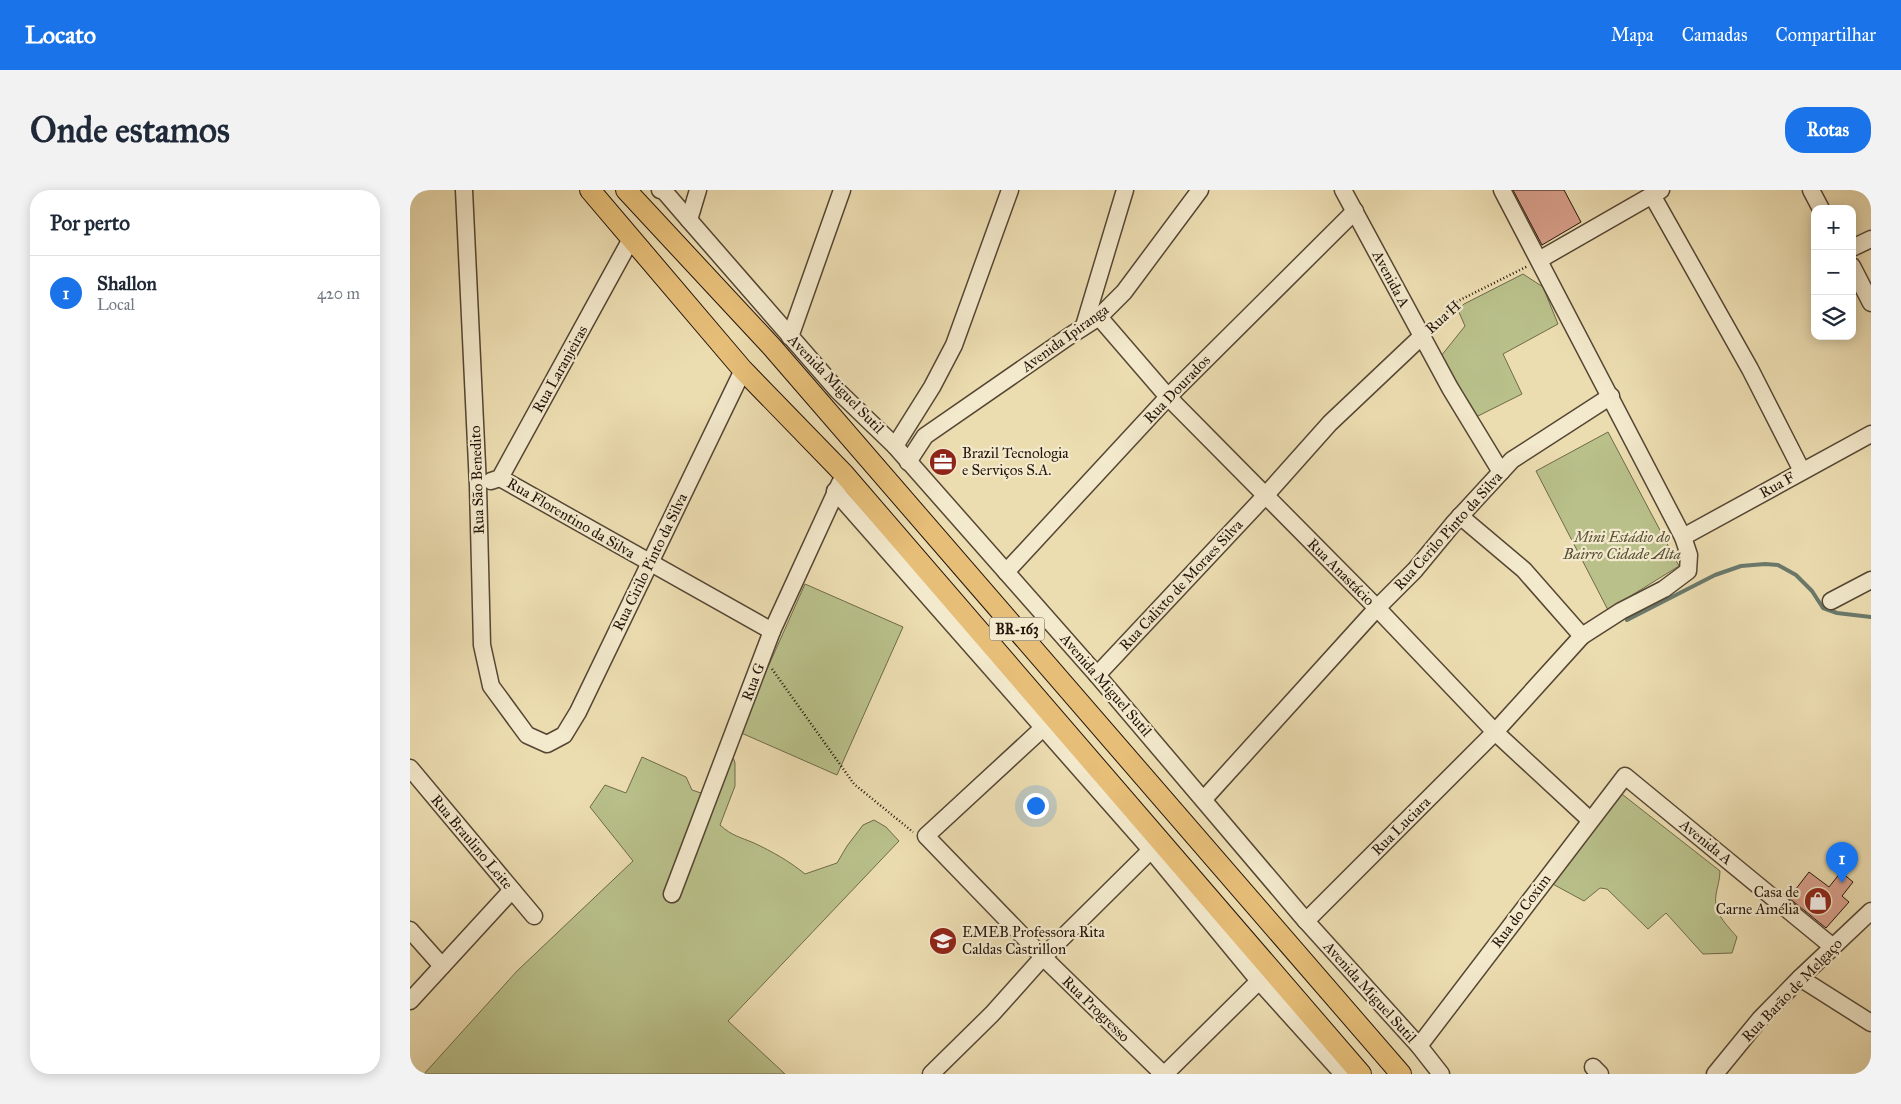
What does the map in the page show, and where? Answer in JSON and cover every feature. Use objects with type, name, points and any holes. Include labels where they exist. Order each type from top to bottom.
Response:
[{"type":"main road","name":"BR-163","points":[[590,190],[840,483],[1361,1074]]},
{"type":"main road","name":"Avenida Miguel Sutil","points":[[626,190],[772,346],[1401,1074]]},
{"type":"street","name":"Rua São Benedito","points":[[464,190],[478,486],[482,645],[491,686],[527,735],[547,744]]},
{"type":"street","name":"Avenida Miguel Sutil","points":[[662,190],[838,391],[895,446],[1097,675],[1306,921],[1419,1046],[1441,1074]]},
{"type":"street","points":[[689,220],[698,190]]},
{"type":"street","points":[[790,337],[842,190]]},
{"type":"street","points":[[895,446],[932,387],[954,345],[1010,190]]},
{"type":"street","points":[[1084,326],[1125,190]]},
{"type":"street","name":"Avenida Ipiranga","points":[[908,462],[925,436],[1099,317],[1124,292],[1200,190]]},
{"type":"street","name":"Avenida A","points":[[1343,190],[1450,388],[1502,472]]},
{"type":"street","points":[[1502,190],[1684,537]]},
{"type":"street","points":[[1811,190],[1819,205]]},
{"type":"street","points":[[1539,260],[1657,193],[1802,471]]},
{"type":"street","name":"Rua Dourados","points":[[1006,572],[1168,397],[1355,212]]},
{"type":"street","name":"Rua Laranjeiras","points":[[500,478],[631,239]]},
{"type":"street","points":[[1856,246],[1871,239]]},
{"type":"street","points":[[1856,274],[1871,304]]},
{"type":"street","name":"Rua Anastácio","points":[[1099,317],[1168,397],[1377,608],[1496,732],[1590,820]]},
{"type":"street","name":"Rua H","points":[[1265,496],[1330,423],[1422,336]]},
{"type":"street","name":"Rua Cirilo Pinto da Silva","points":[[547,744],[564,735],[578,712],[743,370]]},
{"type":"street","name":"Rua Cerilo Pinto da Silva","points":[[1204,799],[1377,608],[1415,570],[1460,516],[1512,460],[1611,396]]},
{"type":"street","name":"Rua F","points":[[1684,537],[1871,434]]},
{"type":"street","points":[[478,486],[500,478]]},
{"type":"street","name":"Rua Florentino da Silva","points":[[500,478],[772,631]]},
{"type":"street","points":[[840,483],[1044,727],[1151,850],[1259,981],[1343,1074]]},
{"type":"street","name":"Rua G","points":[[672,894],[772,631],[840,483]]},
{"type":"street","name":"Rua Calixto de Moraes Silva","points":[[1097,675],[1265,496]]},
{"type":"street","points":[[1460,516],[1524,570],[1582,636]]},
{"type":"street","name":"Rua Luciara","points":[[1306,921],[1496,732],[1582,636],[1621,610],[1664,589],[1688,571],[1690,555],[1684,537]]},
{"type":"street","points":[[1832,601],[1871,580]]},
{"type":"street","points":[[926,836],[1044,727]]},
{"type":"street","name":"Rua Braulino Leite","points":[[410,768],[534,916]]},
{"type":"street","name":"Avenida A","points":[[1625,776],[1833,947]]},
{"type":"street","name":"Rua do Coxim","points":[[1419,1046],[1625,776]]},
{"type":"street","name":"Rua Progresso","points":[[926,836],[1043,957],[1164,1074]]},
{"type":"street","points":[[932,1073],[992,1014],[1043,957],[1151,850]]},
{"type":"street","points":[[410,1001],[512,890]]},
{"type":"street","name":"Rua Barão de Melgaço","points":[[1715,1074],[1760,1019],[1871,911]]},
{"type":"street","points":[[410,930],[442,966]]},
{"type":"street","points":[[1800,978],[1871,1023]]},
{"type":"street","points":[[1164,1074],[1259,981]]},
{"type":"street","name":"Rua Barão de Melgaço","points":[[1725,1074],[1735,1049]]},
{"type":"path","name":"Rua H","points":[[1422,336],[1458,302],[1539,260]]},
{"type":"path","points":[[763,655],[854,784],[914,832],[926,836]]},
{"type":"green space","points":[[1523,274],[1543,287],[1558,324],[1503,354],[1522,394],[1476,417],[1441,356],[1465,326],[1458,310],[1464,304]]},
{"type":"green space","name":"Mini Estádio do Bairro Cidade Alta","points":[[1608,432],[1679,566],[1608,610],[1536,471]]},
{"type":"green space","points":[[805,584],[903,627],[837,775],[739,732]]},
{"type":"green space","points":[[730,748],[735,763],[735,786],[720,825],[732,834],[781,857],[805,874],[837,863],[863,825],[874,820],[886,827],[899,841],[728,1021],[785,1074],[424,1074],[517,971],[633,861],[590,807],[605,785],[626,793],[642,757],[686,777],[692,790],[701,793]]},
{"type":"green space","points":[[1618,791],[1720,871],[1716,901],[1719,913],[1737,937],[1732,953],[1703,954],[1666,913],[1648,929],[1607,889],[1600,888],[1584,901],[1549,882]]},
{"type":"building","points":[[1513,190],[1564,190],[1581,222],[1542,245]]},
{"type":"building","name":"Casa de Carne Amélia","points":[[1809,872],[1829,887],[1841,872],[1853,882],[1842,896],[1849,902],[1826,928],[1789,898]]},
{"type":"waterway","points":[[1627,620],[1715,575],[1741,566],[1765,564],[1778,565],[1796,575],[1812,591],[1823,608],[1837,613],[1871,617]]},
{"type":"place","name":"Brazil Tecnologia e Serviços S.A.","points":[[943,462]]},
{"type":"place","name":"Shallon","points":[[1842,883]]},
{"type":"place","name":"Casa de Carne Amélia","points":[[1818,901]]},
{"type":"place","name":"EMEB Professora Rita Caldas Castrillon","points":[[943,941]]}]
